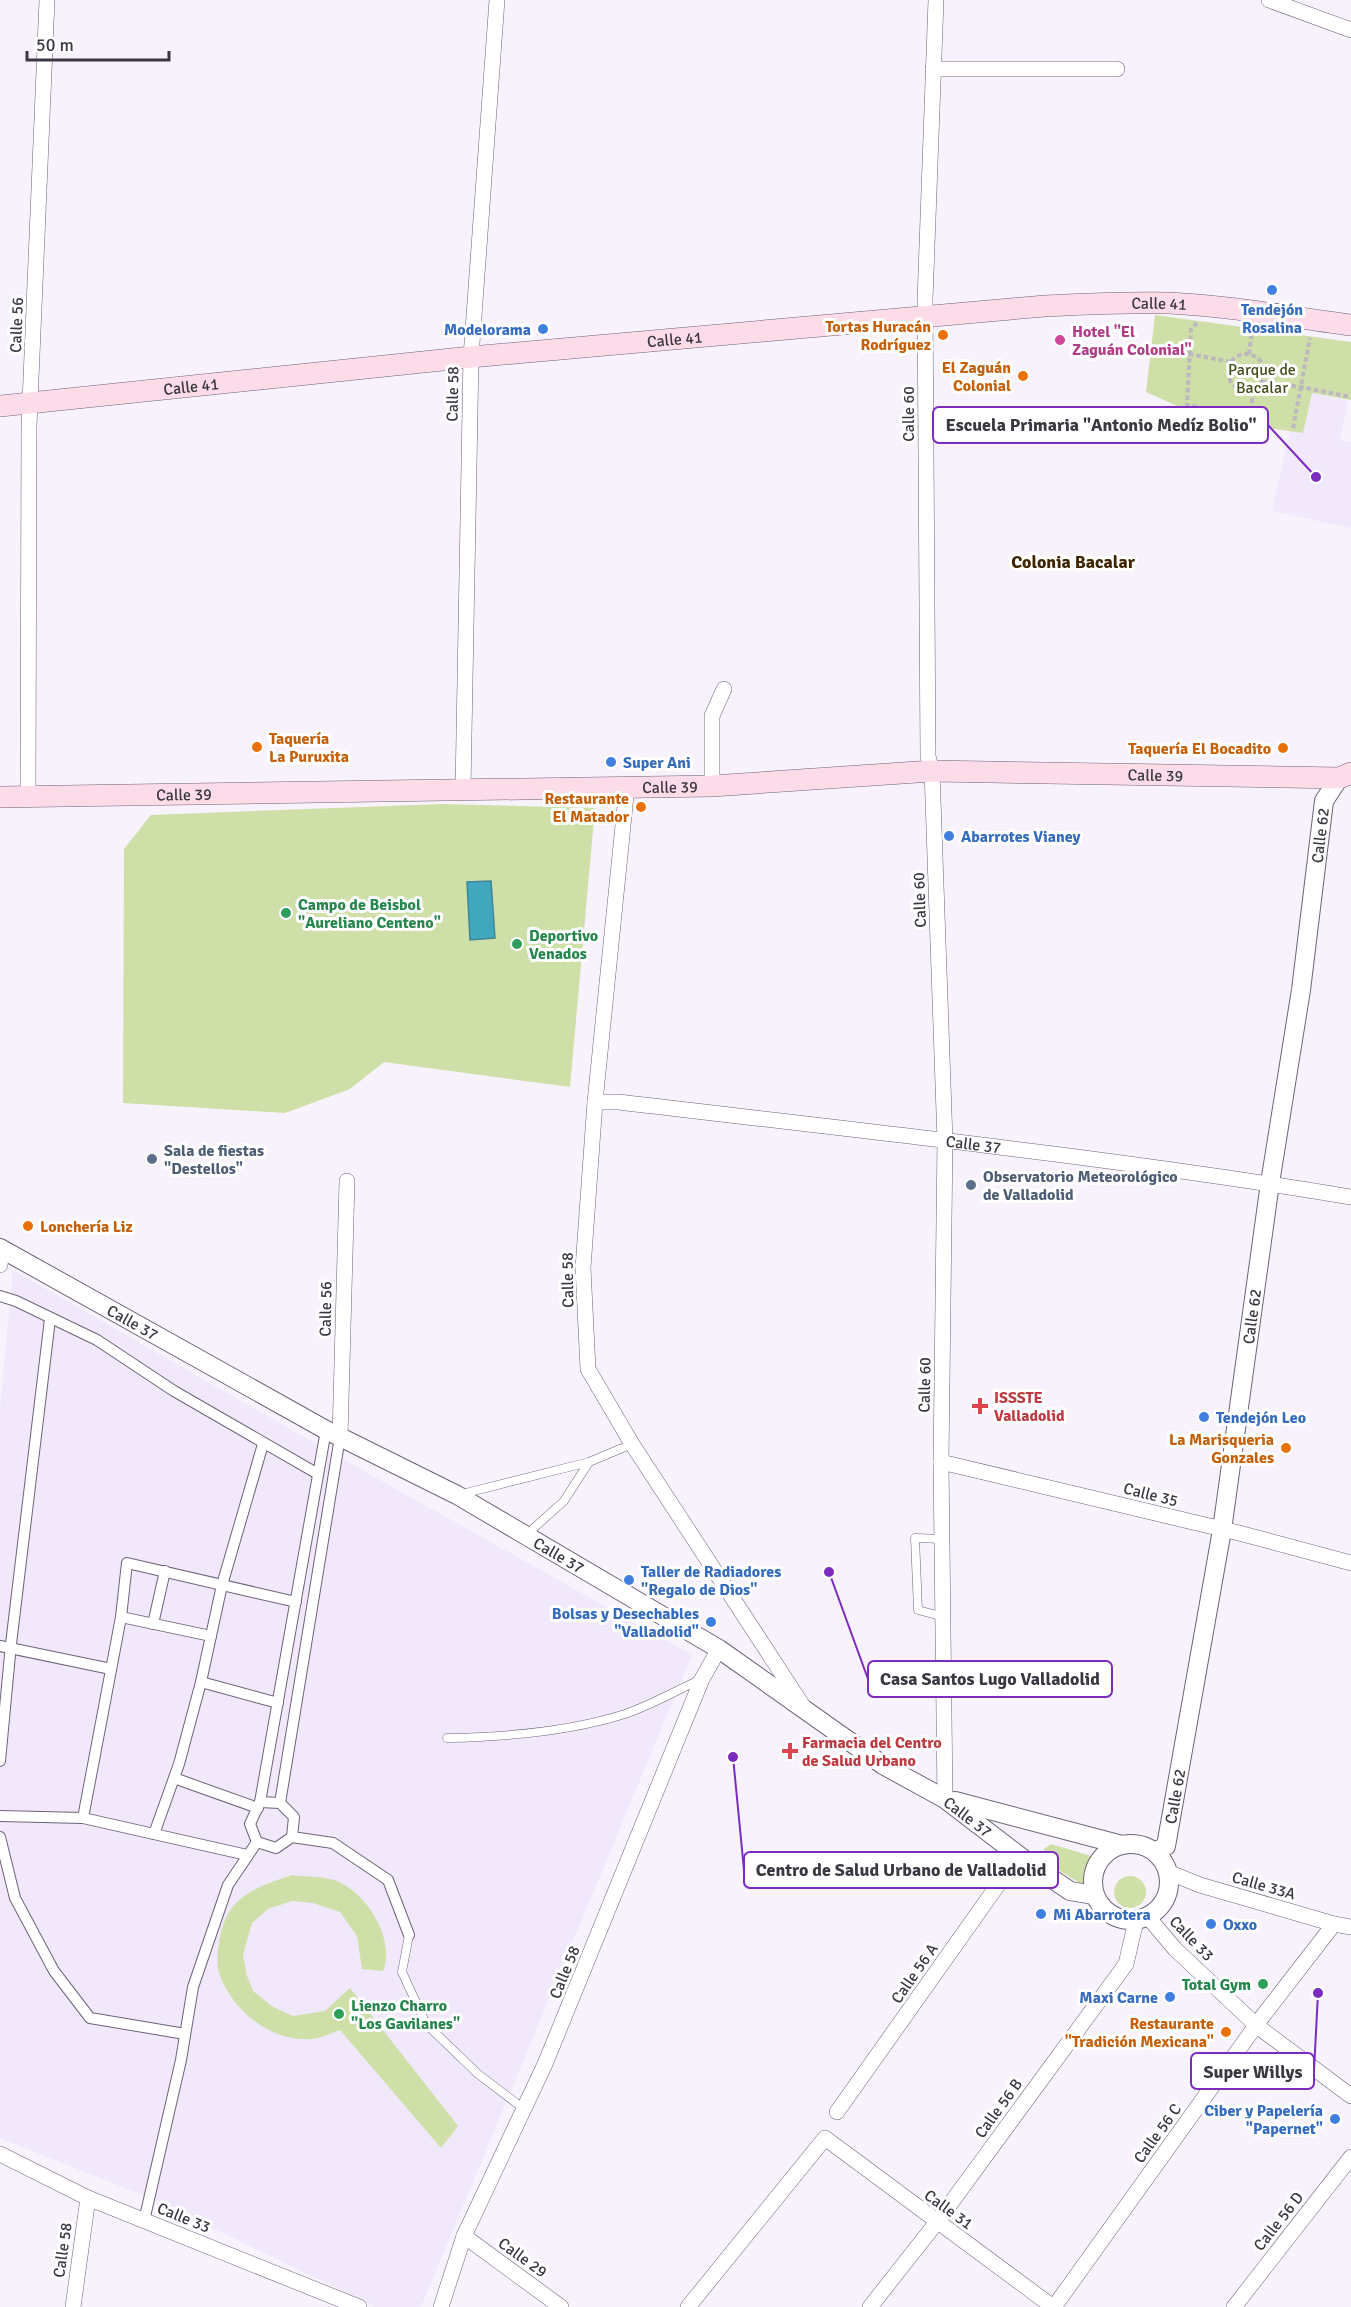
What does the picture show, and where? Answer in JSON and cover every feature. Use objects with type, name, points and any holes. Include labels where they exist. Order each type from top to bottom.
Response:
[{"type":"main road","name":"Calle 41","points":[[0,406],[471,357],[1000,309],[1108,303],[1170,303],[1351,325]]},
{"type":"main road","name":"Calle 39","points":[[0,796],[712,786],[932,771],[1347,770]]},
{"type":"street","name":"Calle 56","points":[[28,796],[29,426],[32,403],[47,0]]},
{"type":"street","name":"Calle 58","points":[[463,789],[471,357],[497,0]]},
{"type":"street","name":"Calle 60","points":[[936,0],[925,317],[928,756],[932,771],[945,1141],[942,1462],[945,1799]]},
{"type":"street","points":[[1269,0],[1351,30]]},
{"type":"street","points":[[933,69],[1117,69]]},
{"type":"street","points":[[712,786],[712,716],[724,689]]},
{"type":"street","name":"Calle 62","points":[[1155,1852],[1166,1846],[1222,1530],[1270,1183],[1301,990],[1324,801],[1347,770]]},
{"type":"street","name":"Calle 58","points":[[627,786],[595,1102],[583,1268],[588,1369],[632,1444],[806,1712]]},
{"type":"street","name":"Calle 37","points":[[595,1102],[619,1102],[945,1141],[1270,1183],[1351,1197]]},
{"type":"street","name":"Calle 56","points":[[333,1434],[347,1181]]},
{"type":"street","name":"Calle 37","points":[[1,1254],[333,1434],[457,1495],[719,1649],[883,1765],[945,1799],[1070,1892],[1094,1895]]},
{"type":"street","points":[[0,1296],[16,1301],[97,1340],[174,1391],[318,1474]]},
{"type":"street","points":[[0,1761],[5,1648],[50,1319]]},
{"type":"street","points":[[257,1842],[250,1824],[259,1805],[318,1474],[333,1434]]},
{"type":"street","points":[[280,1803],[333,1434]]},
{"type":"street","points":[[154,1834],[174,1778],[201,1682],[222,1584],[263,1444]]},
{"type":"street","name":"Calle 35","points":[[942,1462],[1351,1563]]},
{"type":"street","points":[[83,1818],[121,1617],[127,1563],[296,1602]]},
{"type":"street","points":[[153,1624],[165,1571]]},
{"type":"street","points":[[121,1617],[211,1636]]},
{"type":"street","points":[[5,1648],[111,1670]]},
{"type":"street","name":"Calle 58","points":[[441,2307],[464,2236],[545,2064],[702,1678],[719,1649]]},
{"type":"street","points":[[201,1682],[278,1702]]},
{"type":"street","points":[[174,1778],[259,1805],[280,1803]]},
{"type":"street","points":[[945,1799],[1122,1845],[1145,1846],[1155,1852],[1163,1860],[1170,1886],[1159,1909],[1142,1919],[1123,1920],[1110,1915],[1101,1907],[1094,1895],[1092,1883],[1094,1870],[1100,1859],[1110,1850],[1122,1845]]},
{"type":"street","points":[[280,1803],[294,1817],[292,1837]]},
{"type":"street","points":[[0,1816],[83,1818],[247,1855]]},
{"type":"street","points":[[0,1837],[15,1898],[54,1971],[90,2018],[185,2034]]},
{"type":"street","points":[[257,1842],[276,1848],[292,1837],[333,1843],[388,1880],[409,1935]]},
{"type":"street","points":[[144,2221],[161,2150],[193,1987],[228,1885],[257,1842]]},
{"type":"street","name":"Calle 56 A","points":[[837,2112],[1019,1855]]},
{"type":"street","name":"Calle 33A","points":[[1168,1872],[1200,1885],[1351,1927]]},
{"type":"street","name":"Calle 33","points":[[1142,1919],[1257,2026],[1351,2096]]},
{"type":"street","name":"Calle 56 B","points":[[870,2307],[937,2222],[1126,1964],[1142,1919]]},
{"type":"street","name":"Calle 56 C","points":[[1053,2307],[1334,1924]]},
{"type":"street","name":"Calle 31","points":[[688,2307],[825,2139],[1053,2307]]},
{"type":"street","name":"Calle 33","points":[[0,2154],[88,2198],[358,2307]]},
{"type":"street","name":"Calle 56 D","points":[[1234,2307],[1351,2157]]},
{"type":"street","name":"Calle 58","points":[[73,2307],[88,2198]]},
{"type":"street","name":"Calle 29","points":[[464,2236],[561,2307]]},
{"type":"lane","points":[[457,1495],[589,1461],[632,1444]]},
{"type":"lane","points":[[525,1536],[564,1501],[589,1461]]},
{"type":"lane","points":[[943,1539],[915,1538],[918,1610],[944,1617]]},
{"type":"lane","points":[[447,1738],[495,1737],[583,1726],[628,1713],[702,1678]]},
{"type":"lane","points":[[409,1935],[402,1972],[426,2024],[478,2074],[524,2109]]},
{"type":"path","points":[[1212,307],[1191,328],[1187,405],[1252,417],[1252,389]]},
{"type":"path","points":[[1293,428],[1314,320]]},
{"type":"path","points":[[1189,354],[1232,362]]},
{"type":"path","points":[[1262,382],[1264,370],[1259,359],[1243,354],[1232,362],[1228,370],[1231,382],[1240,389],[1252,389],[1262,382],[1351,397]]},
{"type":"shaded area","points":[[1312,393],[1348,401],[1340,440],[1351,442],[1351,528],[1272,511],[1290,431],[1303,433]]},
{"type":"shaded area","points":[[13,1270],[332,1453],[692,1655],[421,2307],[376,2307],[155,2200],[0,2138],[0,1409]]},
{"type":"green space","name":"Parque de Bacalar","points":[[1155,315],[1351,342],[1351,400],[1312,393],[1303,433],[1206,419],[1146,392]]},
{"type":"green space","name":"Campo de Beisbol \"Aureliano Centeno\"","points":[[443,804],[595,808],[570,1087],[384,1062],[350,1089],[285,1113],[123,1103],[124,849],[151,815]]},
{"type":"green space","points":[[1051,1844],[1098,1858],[1083,1885],[1049,1861],[1044,1849]]},
{"type":"green space","name":"Lienzo Charro \"Los Gavilanes\"","points":[[292,1875],[334,1880],[357,1894],[367,1905],[382,1931],[386,1958],[383,1971],[362,1969],[357,1936],[340,1912],[313,1903],[292,1901],[268,1909],[252,1923],[243,1955],[253,1991],[273,2007],[293,2016],[325,2011],[350,1988],[458,2126],[441,2148],[340,2030],[314,2039],[295,2039],[281,2035],[254,2021],[233,1999],[225,1986],[219,1973],[218,1955],[225,1919],[241,1898],[269,1883]]},
{"type":"green space","points":[[1130,1876],[1142,1880],[1146,1892],[1142,1904],[1130,1908],[1118,1904],[1114,1892],[1118,1880]]},
{"type":"water","points":[[491,881],[495,938],[470,940],[467,882]]},
{"type":"place","name":"Tendejón Rosalina","points":[[1272,290]]},
{"type":"place","name":"Modelorama","points":[[543,329]]},
{"type":"place","name":"Tortas Huracán Rodríguez","points":[[943,335]]},
{"type":"place","name":"Hotel \"El Zaguán Colonial\"","points":[[1060,340]]},
{"type":"place","name":"El Zaguán Colonial","points":[[1023,376]]},
{"type":"place","name":"Escuela Primaria \"Antonio Medíz Bolio\"","points":[[1316,477]]},
{"type":"place","name":"Taquería La Puruxita","points":[[257,747]]},
{"type":"place","name":"Taquería El Bocadito","points":[[1283,748]]},
{"type":"place","name":"Super Ani","points":[[611,762]]},
{"type":"place","name":"Restaurante El Matador","points":[[641,807]]},
{"type":"place","name":"Abarrotes Vianey","points":[[949,836]]},
{"type":"place","name":"Campo de Beisbol \"Aureliano Centeno\"","points":[[286,913]]},
{"type":"place","name":"Deportivo Venados","points":[[517,944]]},
{"type":"place","name":"Sala de fiestas \"Destellos\"","points":[[152,1159]]},
{"type":"place","name":"Observatorio Meteorológico de Valladolid","points":[[971,1185]]},
{"type":"place","name":"Lonchería Liz","points":[[28,1226]]},
{"type":"place","name":"ISSSTE Valladolid","points":[[980,1406]]},
{"type":"place","name":"Tendejón Leo","points":[[1204,1417]]},
{"type":"place","name":"La Marisqueria Gonzales","points":[[1286,1448]]},
{"type":"place","name":"Casa Santos Lugo Valladolid","points":[[829,1572]]},
{"type":"place","name":"Taller de Radiadores \"Regalo de Dios\"","points":[[629,1580]]},
{"type":"place","name":"Bolsas y Desechables \"Valladolid\"","points":[[711,1622]]},
{"type":"place","name":"Farmacia del Centro de Salud Urbano","points":[[790,1751]]},
{"type":"place","name":"Centro de Salud Urbano de Valladolid","points":[[733,1757]]},
{"type":"place","name":"Mi Abarrotera","points":[[1041,1914]]},
{"type":"place","name":"Oxxo","points":[[1211,1924]]},
{"type":"place","name":"Total Gym","points":[[1263,1984]]},
{"type":"place","name":"Super Willys","points":[[1318,1993]]},
{"type":"place","name":"Maxi Carne","points":[[1170,1997]]},
{"type":"place","name":"Lienzo Charro \"Los Gavilanes\"","points":[[339,2014]]},
{"type":"place","name":"Restaurante \"Tradición Mexicana\"","points":[[1226,2032]]},
{"type":"place","name":"Ciber y Papelería \"Papernet\"","points":[[1335,2119]]},
{"type":"district","name":"Colonia Bacalar","points":[[1073,562]]}]
